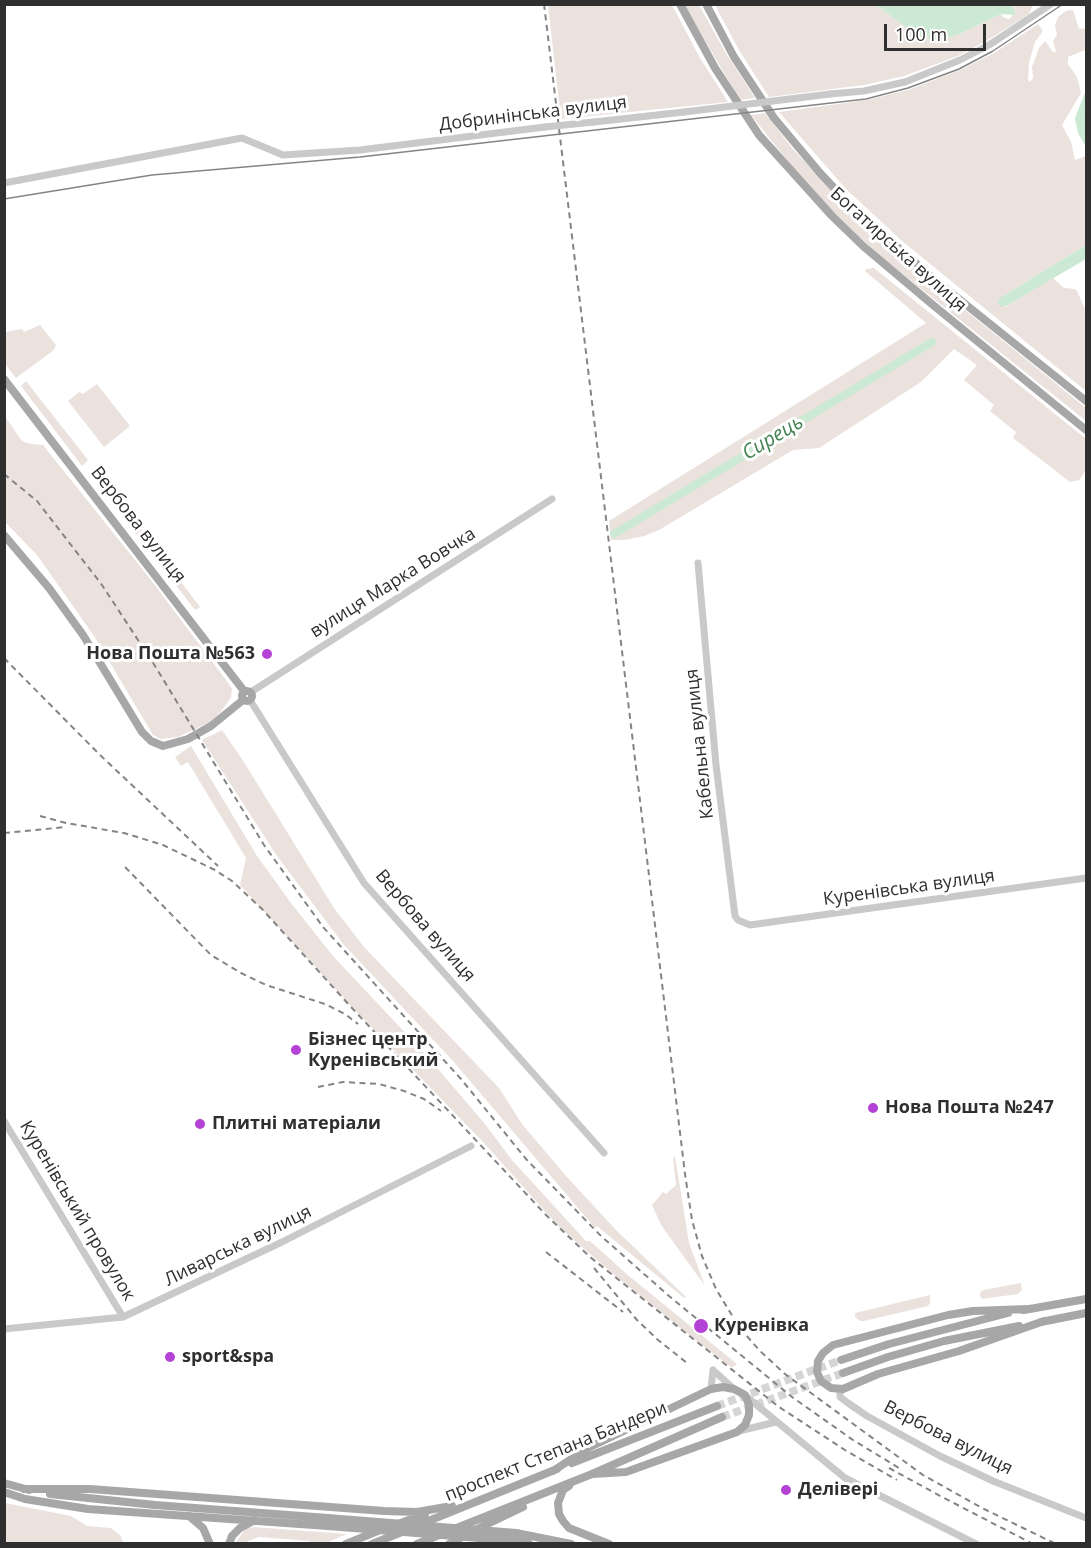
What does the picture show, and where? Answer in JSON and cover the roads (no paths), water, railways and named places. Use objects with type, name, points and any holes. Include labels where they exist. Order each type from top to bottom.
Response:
[{"type":"main road","name":"Богатирська вулиця","points":[[680,4],[715,68],[759,135],[818,201],[863,246],[1086,430]]},
{"type":"main road","name":"Богатирська вулиця","points":[[706,4],[734,57],[774,118],[801,152],[854,209],[934,279],[1086,401]]},
{"type":"main road","name":"Вербова вулиця","points":[[4,379],[247,696]]},
{"type":"main road","points":[[4,535],[49,588],[83,635],[142,732],[152,741],[163,746],[188,738],[211,726],[247,696]]},
{"type":"main road","points":[[842,1360],[889,1344],[1028,1309],[1086,1299]]},
{"type":"main road","points":[[1028,1309],[973,1311],[948,1315],[833,1345],[818,1360],[818,1372],[821,1381],[831,1388],[843,1389],[878,1374],[959,1351],[1044,1321]]},
{"type":"main road","points":[[843,1373],[944,1341],[1086,1313]]},
{"type":"main road","points":[[553,1471],[588,1448],[711,1389],[723,1387],[734,1389],[745,1395],[749,1405],[749,1415],[745,1425],[737,1432],[626,1472],[592,1474]]},
{"type":"main road","name":"проспект Степана Бандери","points":[[372,1544],[717,1406]]},
{"type":"main road","name":"проспект Степана Бандери","points":[[417,1544],[592,1474],[722,1417]]},
{"type":"main road","points":[[449,1544],[577,1480]]},
{"type":"main road","points":[[577,1480],[563,1490],[559,1497],[559,1514],[569,1528],[609,1544]]},
{"type":"main road","points":[[5,1486],[68,1496],[155,1505],[570,1544]]},
{"type":"main road","points":[[5,1486],[25,1499],[88,1509],[255,1520],[328,1522]]},
{"type":"main road","points":[[24,1489],[90,1489],[417,1512],[484,1499]]},
{"type":"main road","points":[[346,1544],[452,1506]]},
{"type":"main road","points":[[189,1516],[203,1528],[210,1544]]},
{"type":"main road","points":[[230,1544],[232,1536],[240,1528],[255,1520]]},
{"type":"main road","points":[[518,1539],[529,1544]]},
{"type":"street","name":"Добринінська вулиця","points":[[4,183],[242,138],[283,155],[360,150],[864,91],[905,82],[960,60],[989,45],[1051,4]]},
{"type":"street","name":"вулиця Марка Вовчка","points":[[247,696],[552,499]]},
{"type":"street","name":"Кабельна вулиця","points":[[698,564],[716,765],[735,916],[738,920]]},
{"type":"street","name":"Вербова вулиця","points":[[247,696],[364,883],[604,1153]]},
{"type":"street","name":"Куренівська вулиця","points":[[738,920],[750,925],[1086,878]]},
{"type":"street","name":"Куренівський провулок","points":[[4,1121],[123,1317]]},
{"type":"street","name":"Ливарська вулиця","points":[[4,1329],[123,1317],[272,1246],[471,1146]]},
{"type":"street","points":[[711,1389],[713,1370],[734,1389]]},
{"type":"street","name":"Вербова вулиця","points":[[843,1389],[840,1397],[848,1403],[966,1470],[1086,1518]]},
{"type":"street","points":[[745,1395],[845,1478],[976,1544]]},
{"type":"street","points":[[737,1432],[776,1422]]},
{"type":"waterway","name":"Сирець","points":[[614,534],[932,342]]},
{"type":"tunnel","points":[[717,1406],[841,1360]]},
{"type":"tunnel","points":[[722,1417],[843,1373]]},
{"type":"tram line","points":[[4,199],[152,175],[360,157],[866,99],[908,88],[959,69],[993,51],[1063,4]]},
{"type":"railway","points":[[544,4],[685,1174],[692,1220],[702,1256],[716,1289],[739,1327],[785,1374],[923,1475],[982,1508],[1056,1544]]},
{"type":"railway","points":[[4,474],[37,501],[102,585],[155,666],[264,845],[323,927],[461,1079],[526,1159],[601,1236],[669,1296],[792,1397],[853,1440],[899,1468]]},
{"type":"railway","points":[[4,658],[100,755],[218,866]]},
{"type":"railway","points":[[40,816],[124,833],[163,845],[215,870],[232,881],[262,909],[546,1215],[590,1257],[779,1407],[845,1450],[897,1480]]},
{"type":"railway","points":[[4,833],[66,827]]},
{"type":"railway","points":[[125,867],[211,955],[266,985],[325,1004],[345,1014],[358,1024]]},
{"type":"railway","points":[[318,1087],[343,1082],[379,1084],[424,1099],[441,1111]]},
{"type":"railway","points":[[546,1252],[623,1312]]},
{"type":"railway","points":[[594,1268],[637,1320],[687,1363]]},
{"type":"railway","points":[[889,1468],[1033,1544]]},
{"type":"place","name":"Нова Пошта №563","points":[[267,654]]},
{"type":"place","name":"Бізнес центр Куренівський","points":[[296,1050]]},
{"type":"place","name":"Нова Пошта №247","points":[[873,1108]]},
{"type":"place","name":"Плитні матеріали","points":[[200,1124]]},
{"type":"place","name":"Куренівка","points":[[701,1326]]},
{"type":"place","name":"sport&spa","points":[[170,1357]]},
{"type":"place","name":"Делівері","points":[[786,1490]]}]
